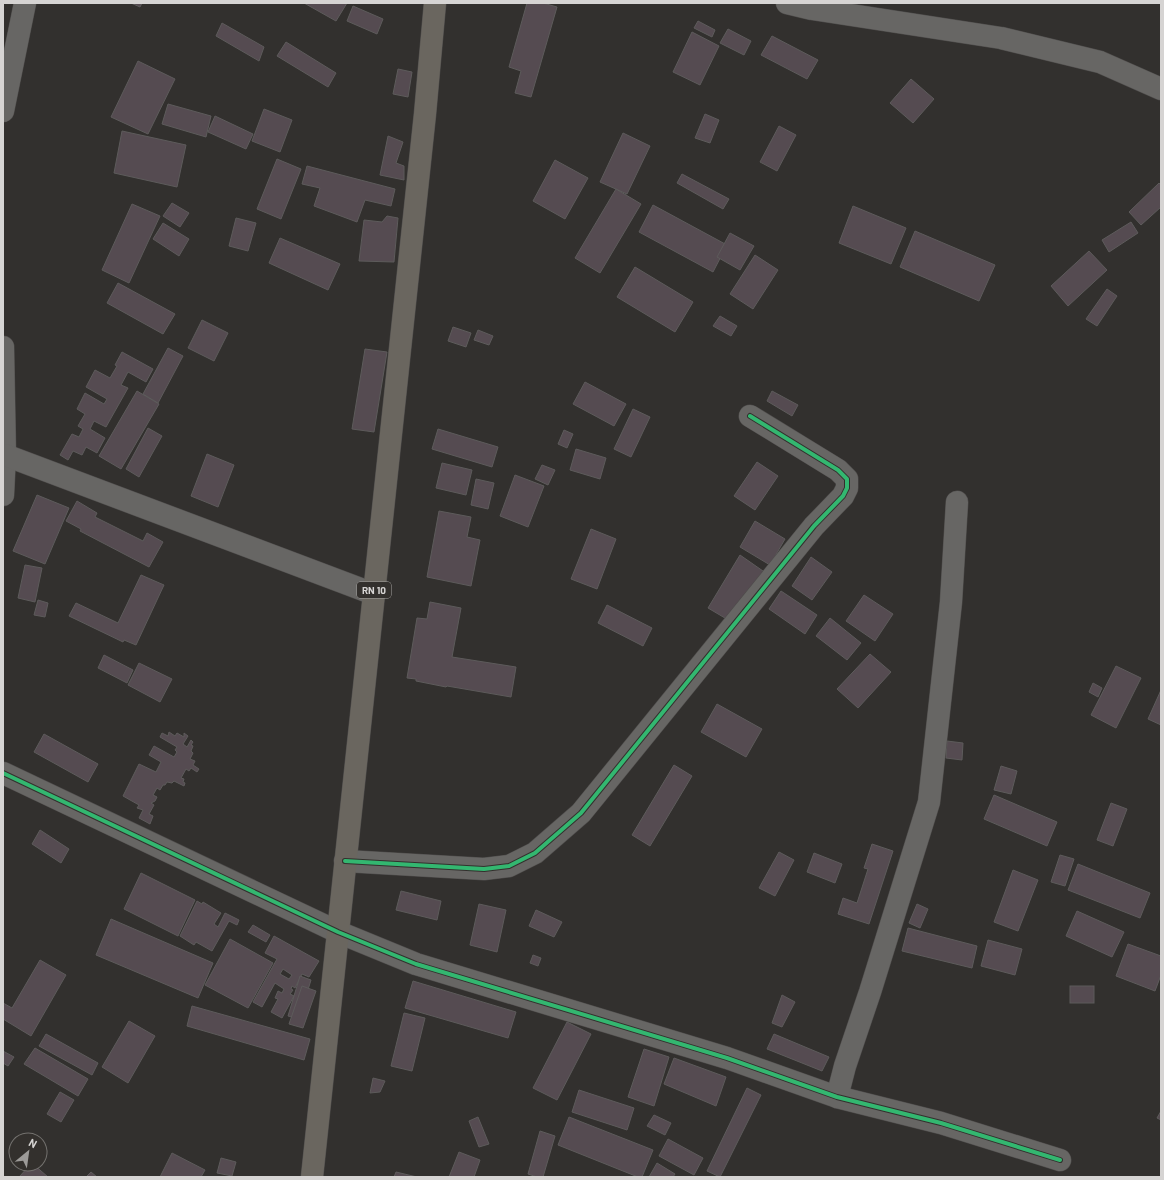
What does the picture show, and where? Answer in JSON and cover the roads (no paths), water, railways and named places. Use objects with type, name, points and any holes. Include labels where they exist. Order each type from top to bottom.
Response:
[{"type":"main road","name":"RN 10","points":[[312,1177],[435,3]]},
{"type":"street","points":[[3,111],[25,3]]},
{"type":"street","points":[[787,3],[812,9],[1001,38],[1100,62],[1161,89]]},
{"type":"street","points":[[3,347],[5,455],[3,496]]},
{"type":"street","points":[[345,862],[484,869],[509,866],[535,852],[581,813],[814,526],[843,496],[847,488],[847,479],[838,470],[750,416]]},
{"type":"street","points":[[5,455],[374,594]]},
{"type":"street","points":[[837,1097],[845,1066],[868,999],[929,802],[951,602],[957,502]]},
{"type":"street","points":[[3,773],[338,932],[416,964],[727,1058],[837,1097],[941,1123],[1060,1160]]}]
